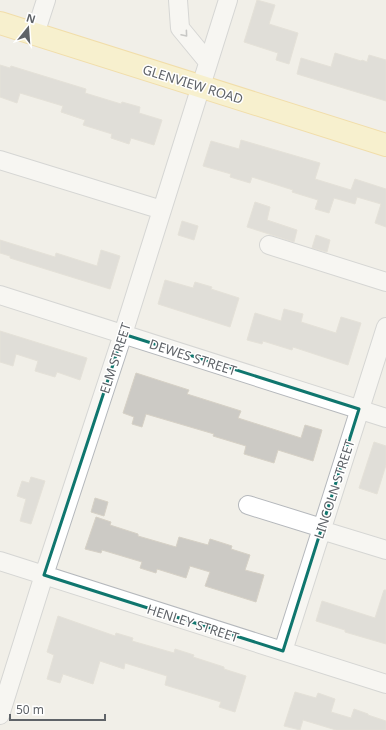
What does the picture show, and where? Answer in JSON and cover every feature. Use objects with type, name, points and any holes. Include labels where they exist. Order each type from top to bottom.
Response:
[{"type":"main road","name":"GLENVIEW ROAD","points":[[0,23],[386,145]]},
{"type":"street","points":[[35,34],[46,0]]},
{"type":"street","points":[[178,0],[180,28],[208,62]]},
{"type":"street","name":"ELM STREET","points":[[0,715],[123,334],[228,0]]},
{"type":"street","points":[[0,160],[162,210]]},
{"type":"street","points":[[269,244],[386,282]]},
{"type":"street","name":"DEWES STREET","points":[[0,296],[386,418]]},
{"type":"street","name":"LINCOLN STREET","points":[[283,651],[386,327]]},
{"type":"street","points":[[248,505],[386,550]]},
{"type":"street","name":"HENLEY STREET","points":[[0,561],[386,684]]},
{"type":"highlighted area","points":[[123,334],[359,409],[283,651],[44,575]]},
{"type":"building","points":[[257,0],[275,5],[269,24],[298,33],[289,64],[276,60],[278,53],[244,42]]},
{"type":"building","points":[[335,53],[367,62],[369,55],[386,60],[386,101],[297,74],[301,58],[331,67]]},
{"type":"building","points":[[0,65],[10,68],[11,66],[86,89],[85,93],[121,104],[122,102],[140,107],[139,113],[162,120],[154,145],[131,138],[129,144],[111,138],[112,134],[83,125],[85,120],[61,112],[63,106],[20,93],[17,103],[0,97]]},
{"type":"building","points":[[241,140],[320,163],[315,179],[351,190],[355,179],[386,189],[386,227],[375,223],[381,204],[357,197],[355,204],[334,198],[329,213],[315,209],[318,200],[292,192],[293,190],[252,177],[250,183],[230,177],[231,174],[203,166],[211,141],[239,149]]},
{"type":"building","points":[[255,202],[270,207],[267,220],[297,230],[294,242],[247,227]]},
{"type":"building","points":[[182,221],[198,226],[194,240],[178,235]]},
{"type":"building","points":[[316,235],[330,240],[327,252],[312,248]]},
{"type":"building","points":[[0,240],[55,257],[56,253],[97,266],[101,250],[120,256],[110,289],[10,258],[10,256],[0,253]]},
{"type":"building","points":[[165,280],[193,288],[195,282],[239,298],[230,327],[158,304]]},
{"type":"building","points":[[284,309],[303,314],[301,322],[336,333],[341,317],[361,323],[348,365],[293,347],[292,350],[263,341],[262,344],[247,340],[255,313],[281,321]]},
{"type":"building","points":[[0,331],[87,358],[80,380],[57,372],[55,377],[35,371],[38,361],[16,354],[13,366],[0,362]]},
{"type":"building","points":[[136,373],[189,390],[187,394],[241,411],[238,418],[301,438],[305,425],[322,430],[313,461],[278,450],[274,463],[244,454],[246,446],[213,436],[214,434],[146,414],[142,427],[132,424],[134,417],[123,413]]},
{"type":"building","points":[[374,442],[386,446],[386,465],[377,494],[359,488]]},
{"type":"building","points":[[31,477],[45,481],[31,524],[20,521],[26,499],[17,496],[22,481],[29,483]]},
{"type":"building","points":[[95,498],[108,502],[104,516],[91,512]]},
{"type":"building","points":[[96,517],[111,522],[110,525],[138,534],[138,536],[176,547],[179,537],[208,545],[210,539],[232,546],[231,549],[250,555],[245,570],[264,575],[256,602],[205,586],[210,572],[190,566],[186,578],[157,569],[156,573],[140,568],[142,562],[102,550],[101,553],[85,549]]},
{"type":"building","points":[[384,590],[386,590],[386,644],[345,632],[345,630],[316,621],[322,601],[375,618]]},
{"type":"building","points":[[58,616],[115,636],[116,633],[133,638],[132,641],[174,653],[175,649],[194,655],[193,657],[246,676],[235,712],[219,707],[221,702],[165,685],[167,676],[125,663],[124,669],[100,661],[93,684],[63,674],[60,683],[47,679],[54,655],[47,652]]},
{"type":"building","points":[[295,692],[316,698],[318,693],[335,699],[331,712],[351,718],[354,709],[386,721],[386,730],[336,730],[303,720],[300,730],[284,726]]}]
